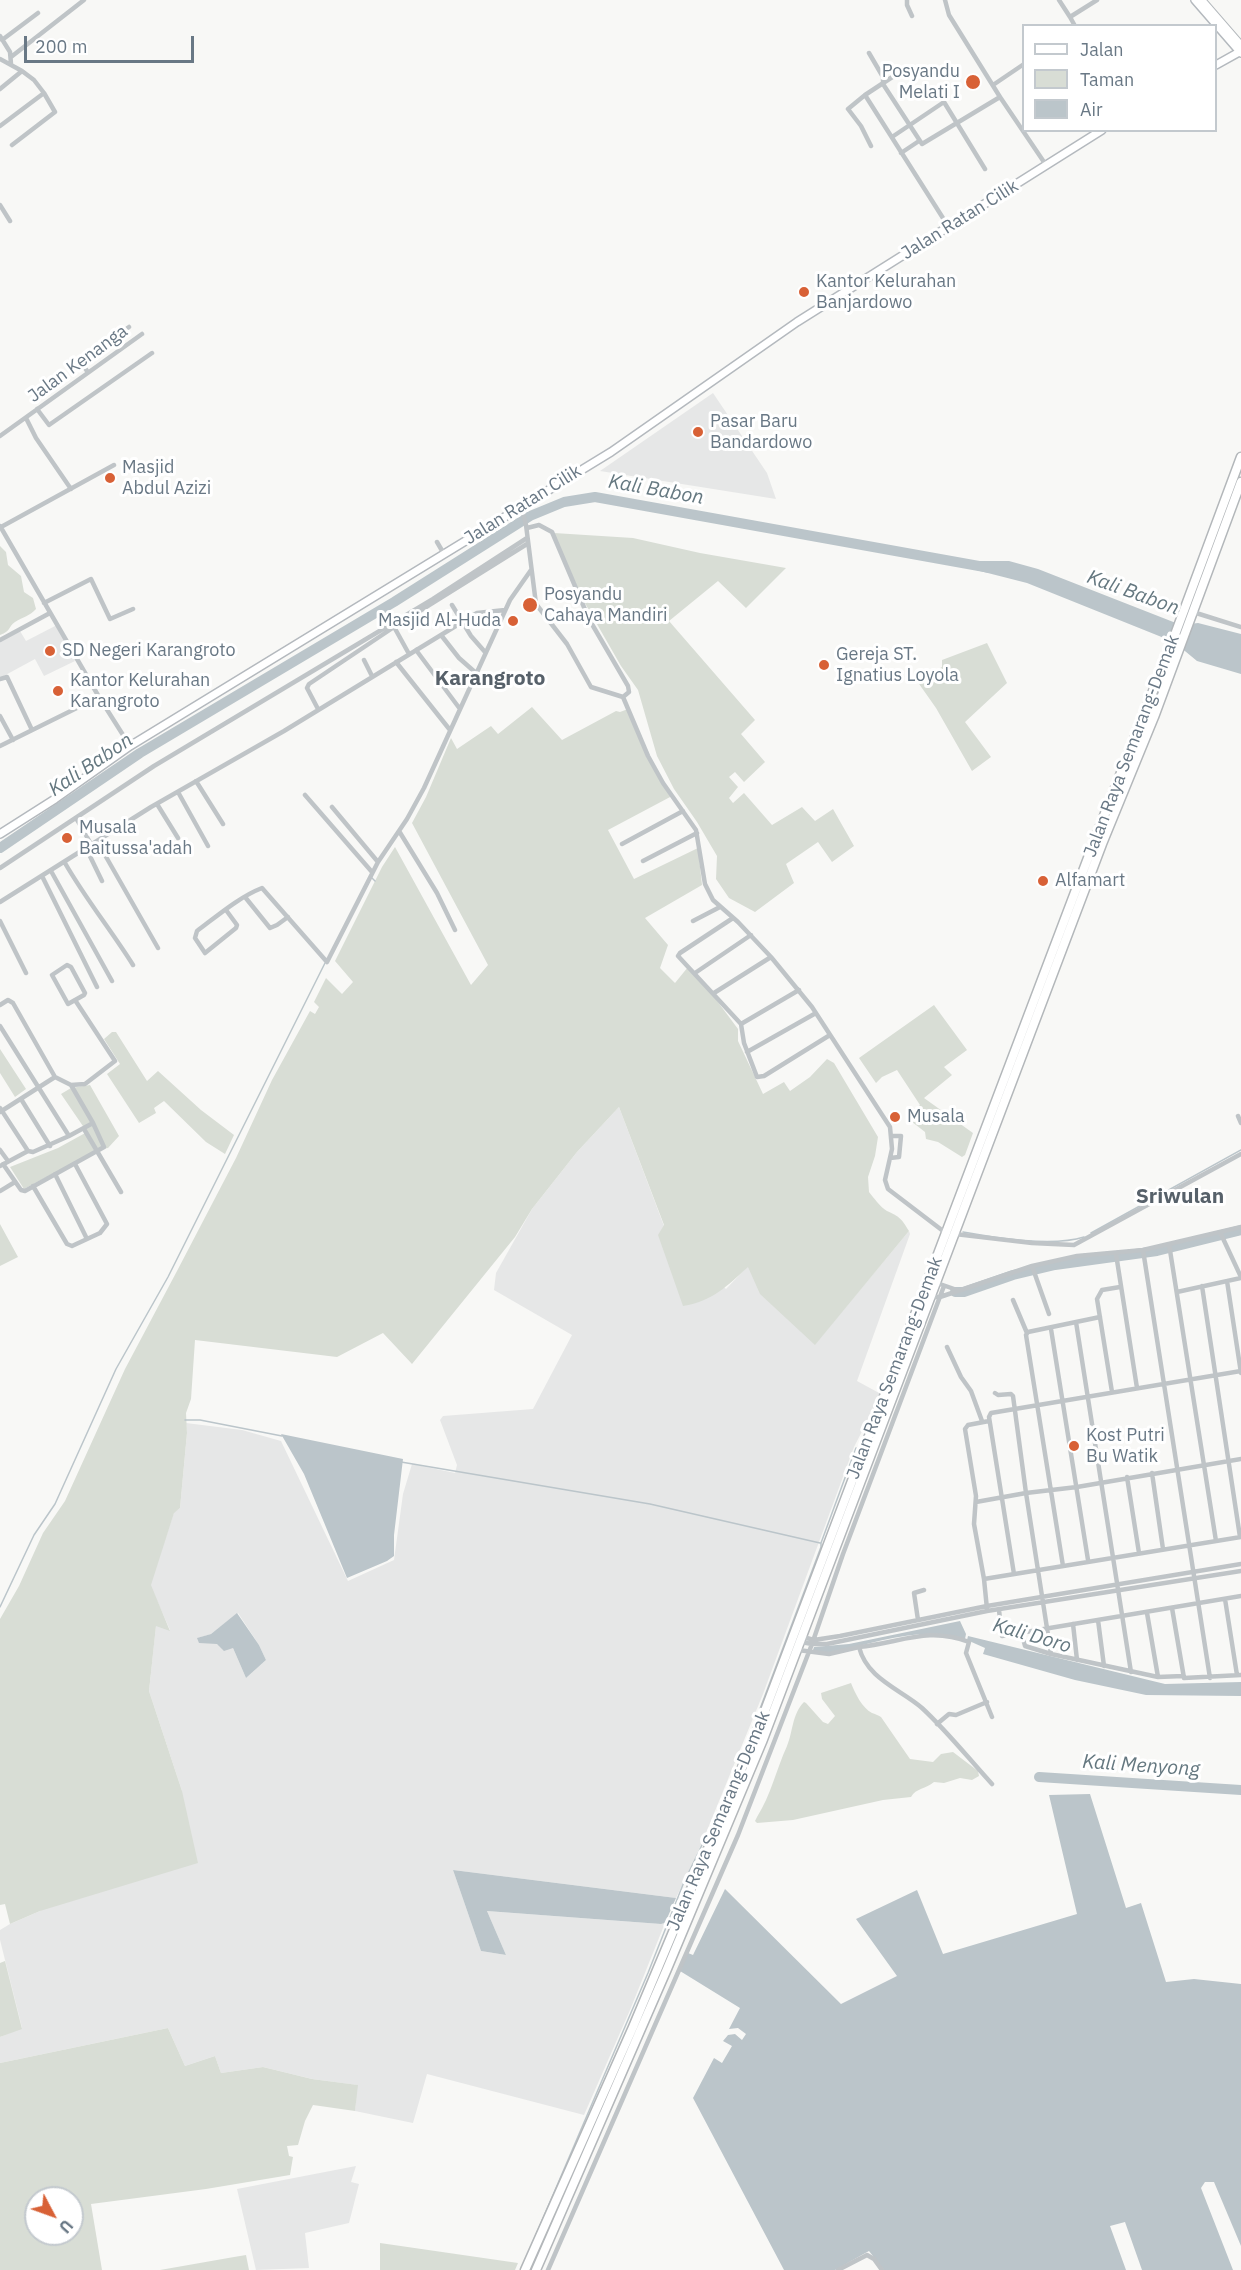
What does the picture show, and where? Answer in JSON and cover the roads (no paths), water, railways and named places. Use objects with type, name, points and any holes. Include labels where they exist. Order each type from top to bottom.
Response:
[{"type":"highway","name":"Jalan Raya Semarang-Demak","points":[[1188,616],[1241,457]]},
{"type":"highway","name":"Jalan Raya Semarang-Demak","points":[[536,2270],[762,1743],[1098,830],[1188,616],[1241,482]]},
{"type":"highway","name":"Jalan Raya Semarang-Demak","points":[[916,1326],[936,1297],[941,1285],[951,1234]]},
{"type":"highway","name":"Jalan Raya Semarang-Demak","points":[[525,2270],[660,1964],[755,1737],[799,1641]]},
{"type":"highway","points":[[558,2196],[568,2199]]},
{"type":"main road","points":[[1201,0],[1241,51]]},
{"type":"street","points":[[10,57],[84,0]]},
{"type":"street","points":[[907,0],[912,16]]},
{"type":"street","points":[[945,0],[949,15],[1022,130]]},
{"type":"street","points":[[1059,0],[1074,24]]},
{"type":"street","points":[[1070,16],[1097,0]]},
{"type":"street","points":[[1195,0],[1217,24]]},
{"type":"street","points":[[11,64],[1,38],[38,13]]},
{"type":"street","points":[[1217,24],[1241,51],[1217,64]]},
{"type":"street","points":[[869,53],[883,77],[883,84],[919,141],[924,144],[1000,97]]},
{"type":"street","points":[[0,59],[32,78],[55,112],[12,146]]},
{"type":"street","points":[[993,85],[1022,65]]},
{"type":"street","points":[[872,146],[849,111],[850,106],[906,68]]},
{"type":"street","points":[[0,89],[22,71]]},
{"type":"street","points":[[0,126],[44,93]]},
{"type":"street","points":[[865,95],[948,226]]},
{"type":"street","points":[[892,137],[943,102],[985,169]]},
{"type":"street","points":[[1024,132],[1046,165]]},
{"type":"street","name":"Jalan Ratan Cilik","points":[[0,834],[55,799],[130,746],[444,553],[522,509],[618,447],[797,322],[1099,132]]},
{"type":"street","points":[[901,153],[919,141]]},
{"type":"street","points":[[0,205],[10,221]]},
{"type":"street","points":[[87,371],[81,362],[129,327]]},
{"type":"street","name":"Jalan Kenanga","points":[[0,436],[87,371],[142,334]]},
{"type":"street","points":[[37,409],[49,425],[152,353]]},
{"type":"street","points":[[26,418],[36,438],[71,489]]},
{"type":"street","points":[[114,465],[0,526],[130,746]]},
{"type":"street","points":[[522,509],[536,604],[567,644],[587,683],[595,689],[623,697]]},
{"type":"street","points":[[526,527],[539,525],[552,532],[589,619],[628,686],[629,692],[623,697]]},
{"type":"street","points":[[0,868],[154,766],[434,601],[527,541]]},
{"type":"street","points":[[438,544],[444,553]]},
{"type":"street","points":[[226,910],[237,925],[236,928],[205,953],[195,938],[195,933],[226,910],[245,897],[262,888],[327,962],[378,862],[402,835],[505,610],[515,591],[531,570]]},
{"type":"street","points":[[44,603],[91,579],[110,619],[133,609]]},
{"type":"street","points":[[452,605],[485,652]]},
{"type":"street","points":[[0,902],[157,804],[462,622],[481,612],[505,610]]},
{"type":"street","points":[[0,640],[50,614]]},
{"type":"street","points":[[1188,616],[1241,627]]},
{"type":"street","points":[[393,625],[409,654]]},
{"type":"street","points":[[318,709],[307,688],[309,684],[393,625]]},
{"type":"street","points":[[441,635],[459,658],[476,673]]},
{"type":"street","points":[[416,650],[460,709]]},
{"type":"street","points":[[364,660],[372,676]]},
{"type":"street","points":[[396,662],[450,730]]},
{"type":"street","points":[[0,679],[6,676],[32,730]]},
{"type":"street","points":[[0,746],[99,697]]},
{"type":"street","points":[[623,697],[648,756],[663,783],[697,833],[705,884],[713,900],[751,935],[799,990],[890,1127],[892,1136],[890,1158],[885,1180],[888,1190],[951,1234],[1074,1245],[1241,1154]]},
{"type":"street","points":[[0,716],[13,740]]},
{"type":"street","points":[[196,781],[223,824]]},
{"type":"street","points":[[178,792],[208,846]]},
{"type":"street","points":[[305,795],[371,875]]},
{"type":"street","points":[[157,804],[178,838]]},
{"type":"street","points":[[332,807],[378,862]]},
{"type":"street","points":[[622,844],[683,811]]},
{"type":"street","points":[[76,818],[91,844]]},
{"type":"street","points":[[643,861],[697,833]]},
{"type":"street","points":[[402,835],[437,893],[455,930]]},
{"type":"street","points":[[97,841],[158,948]]},
{"type":"street","points":[[86,848],[102,881]]},
{"type":"street","points":[[65,863],[133,965]]},
{"type":"street","points":[[51,871],[112,981]]},
{"type":"street","points":[[42,876],[97,987]]},
{"type":"street","points":[[245,897],[270,928],[277,926],[288,917]]},
{"type":"street","points":[[693,921],[720,907]]},
{"type":"street","points":[[733,918],[678,954],[741,1024],[744,1043],[755,1074],[759,1078],[830,1035]]},
{"type":"street","points":[[0,921],[26,973]]},
{"type":"street","points":[[695,973],[751,935]]},
{"type":"street","points":[[714,993],[771,957]]},
{"type":"street","points":[[67,965],[71,967],[85,993],[75,1000],[67,1003],[52,977],[53,973],[67,965]]},
{"type":"street","points":[[741,1024],[799,990]]},
{"type":"street","points":[[0,1005],[8,1000],[12,1003],[55,1077],[71,1085],[84,1084],[115,1061],[75,1000]]},
{"type":"street","points":[[747,1052],[816,1013]]},
{"type":"street","points":[[0,1026],[69,1137]]},
{"type":"street","points":[[27,1151],[1,1110],[55,1077]]},
{"type":"street","points":[[0,1150],[4,1164],[22,1191],[75,1164],[104,1145],[71,1085]]},
{"type":"street","points":[[21,1099],[50,1146]]},
{"type":"street","points":[[1238,1116],[1241,1122]]},
{"type":"street","points":[[4,1164],[27,1151],[33,1152],[50,1146],[93,1124]]},
{"type":"street","points":[[84,1129],[121,1192]]},
{"type":"street","points":[[890,1158],[899,1157],[901,1136],[892,1136]]},
{"type":"street","points":[[33,1186],[67,1244],[72,1246],[87,1239],[104,1230],[107,1224],[75,1164]]},
{"type":"street","points":[[55,1174],[87,1239]]},
{"type":"street","points":[[0,1191],[15,1182]]},
{"type":"street","points":[[548,2270],[738,1835],[813,1642],[936,1297],[1077,1256],[1116,1257],[1170,1246],[1241,1227]]},
{"type":"street","points":[[1177,1292],[1241,1277],[1220,1232]]},
{"type":"street","points":[[1074,1245],[1077,1256]]},
{"type":"street","points":[[1170,1246],[1216,1541]]},
{"type":"street","points":[[1143,1252],[1210,1678]]},
{"type":"street","points":[[1116,1257],[1137,1388]]},
{"type":"street","points":[[1033,1270],[1050,1314]]},
{"type":"street","points":[[1014,1574],[989,1420],[991,1413],[1241,1372],[1227,1281]]},
{"type":"street","points":[[941,1285],[957,1290]]},
{"type":"street","points":[[984,1579],[1088,1560],[1240,1537],[1202,1286]]},
{"type":"street","points":[[1112,1392],[1098,1294],[1102,1290],[1120,1287]]},
{"type":"street","points":[[1013,1300],[1027,1333],[1063,1566]]},
{"type":"street","points":[[1027,1333],[1100,1317]]},
{"type":"street","points":[[1076,1322],[1131,1672]]},
{"type":"street","points":[[1051,1329],[1088,1560]]},
{"type":"street","points":[[946,1347],[971,1391],[982,1419]]},
{"type":"street","points":[[995,1393],[1012,1395],[1015,1408],[1051,1654]]},
{"type":"street","points":[[987,1609],[974,1524],[976,1502],[965,1429],[968,1425],[982,1419],[989,1420]]},
{"type":"street","points":[[976,1502],[1241,1459]]},
{"type":"street","points":[[1152,1473],[1163,1549]]},
{"type":"street","points":[[1127,1477],[1139,1553]]},
{"type":"street","points":[[799,1641],[827,1644],[987,1609],[1241,1563]]},
{"type":"street","points":[[1118,1586],[1195,1578],[1241,1570]]},
{"type":"street","points":[[924,1590],[914,1593],[924,1634]]},
{"type":"street","points":[[999,1610],[1002,1636],[1241,1596]]},
{"type":"street","points":[[1022,1634],[1025,1646],[1131,1672],[1158,1677],[1183,1676],[1185,1678],[1239,1675],[1225,1599]]},
{"type":"street","points":[[987,1609],[999,1610],[1043,1600]]},
{"type":"street","points":[[1172,1608],[1183,1676]]},
{"type":"street","points":[[1147,1613],[1158,1677]]},
{"type":"street","points":[[1098,1620],[1104,1666]]},
{"type":"street","points":[[813,1642],[921,1624]]},
{"type":"street","points":[[1073,1624],[1077,1660]]},
{"type":"street","points":[[799,1641],[809,1652],[828,1653],[924,1634],[952,1636],[969,1642],[966,1653],[992,1717]]},
{"type":"street","points":[[871,1636],[873,1645]]},
{"type":"street","points":[[859,1647],[869,1668],[887,1685],[921,1708],[992,1784]]},
{"type":"street","points":[[937,1724],[949,1714],[956,1715],[987,1702]]},
{"type":"street","points":[[724,1833],[738,1835]]},
{"type":"street","points":[[838,2270],[867,2255],[874,2259],[882,2270]]},
{"type":"water","points":[[977,561],[1009,561],[1038,569],[1181,625],[1198,623],[1241,634],[1241,674],[1197,661],[1174,642],[1027,583],[976,570]]},
{"type":"water","points":[[281,1434],[403,1459],[394,1535],[394,1556],[347,1578],[304,1474]]},
{"type":"water","points":[[237,1613],[259,1645],[266,1660],[246,1678],[233,1648],[224,1651],[217,1644],[199,1643],[197,1638],[211,1634]]},
{"type":"water","points":[[960,1621],[966,1634],[965,1639],[949,1635],[916,1635],[883,1640],[834,1652],[820,1653],[813,1650],[814,1647],[849,1644]]},
{"type":"water","points":[[968,1636],[1165,1684],[1241,1682],[1241,1696],[1146,1695],[1075,1680],[983,1654],[985,1648],[967,1640]]},
{"type":"water","points":[[1090,1794],[1126,1908],[1141,1903],[1166,1982],[1194,1979],[1241,1984],[1241,2246],[1214,2182],[1205,2182],[1201,2188],[1233,2270],[1142,2270],[1125,2222],[1110,2226],[1126,2270],[884,2270],[869,2251],[835,2270],[784,2270],[693,2098],[714,2058],[722,2063],[732,2046],[723,2041],[728,2035],[735,2034],[742,2040],[746,2034],[738,2028],[729,2029],[740,2008],[680,1971],[688,1953],[693,1955],[725,1889],[841,2004],[897,1976],[856,1919],[917,1890],[943,1954],[1077,1914],[1049,1795]]},
{"type":"water","points":[[453,1870],[676,1898],[665,1923],[661,1924],[487,1911],[506,1955],[481,1951]]},
{"type":"waterway","name":"Kali Babon","points":[[0,848],[140,753],[394,602],[530,516],[564,502],[595,497],[990,568]]},
{"type":"waterway","points":[[371,877],[375,881]]},
{"type":"waterway","points":[[0,1607],[34,1535],[55,1504],[116,1369],[168,1277],[325,963]]},
{"type":"waterway","points":[[1091,1233],[1241,1150]]},
{"type":"waterway","points":[[955,1292],[964,1292],[1013,1275],[1055,1265],[1157,1251],[1241,1230]]},
{"type":"waterway","points":[[963,1232],[1041,1241],[1084,1237]]},
{"type":"waterway","points":[[185,1420],[200,1420],[282,1436]]},
{"type":"waterway","points":[[532,2244],[648,1973],[684,1882],[743,1754],[856,1448]]},
{"type":"waterway","points":[[401,1462],[650,1504],[820,1543]]},
{"type":"waterway","name":"Kali Menyong","points":[[1039,1777],[1241,1790]]},
{"type":"place","name":"Posyandu Melati I","points":[[973,82]]},
{"type":"place","name":"Kantor Kelurahan Banjardowo","points":[[804,292]]},
{"type":"place","name":"Pasar Baru Bandardowo","points":[[698,432]]},
{"type":"place","name":"Masjid Abdul Azizi","points":[[110,478]]},
{"type":"place","name":"Posyandu Cahaya Mandiri","points":[[530,605]]},
{"type":"place","name":"Masjid Al-Huda","points":[[513,621]]},
{"type":"place","name":"SD Negeri Karangroto","points":[[50,651]]},
{"type":"place","name":"Gereja ST. Ignatius Loyola","points":[[824,665]]},
{"type":"place","name":"Kantor Kelurahan Karangroto","points":[[58,691]]},
{"type":"place","name":"Musala Baitussa'adah","points":[[67,838]]},
{"type":"place","name":"Alfamart","points":[[1043,881]]},
{"type":"place","name":"Musala","points":[[895,1117]]},
{"type":"place","name":"Kost Putri Bu Watik","points":[[1074,1446]]},
{"type":"district","name":"Karangroto","points":[[490,679]]},
{"type":"district","name":"Sriwulan","points":[[1180,1197]]},
{"type":"water label","name":"Kali Doro","points":[[1032,1636]]}]
